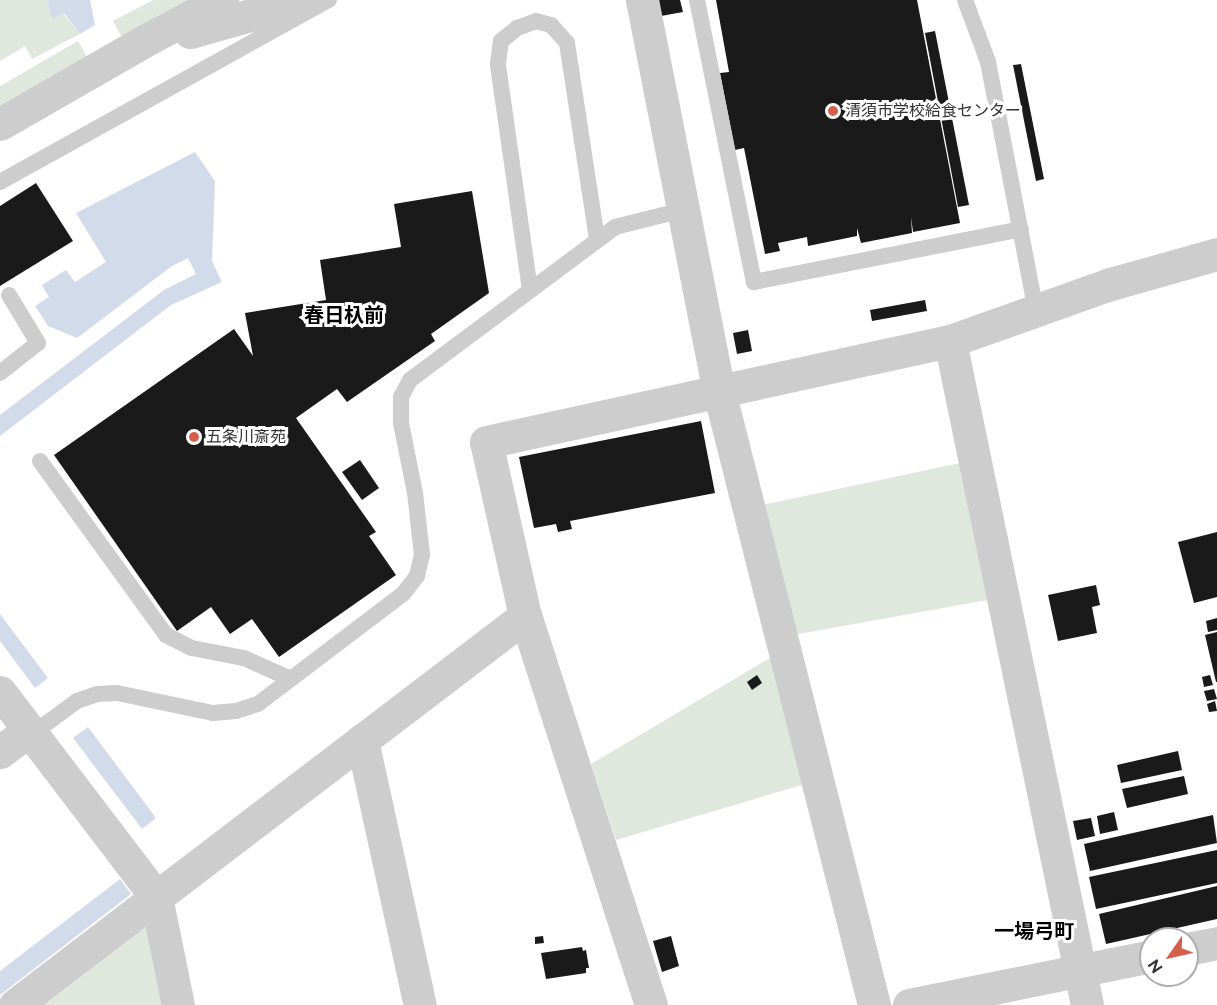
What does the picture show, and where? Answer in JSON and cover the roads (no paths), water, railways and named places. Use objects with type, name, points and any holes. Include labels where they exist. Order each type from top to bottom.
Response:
[{"type":"street","points":[[0,124],[146,40],[222,0]]},
{"type":"street","points":[[146,40],[200,30],[304,0]]},
{"type":"street","points":[[642,0],[719,391],[874,1005]]},
{"type":"street","points":[[651,1005],[525,616],[486,442],[950,341],[1107,285],[1217,254]]},
{"type":"street","points":[[950,341],[1087,1005]]},
{"type":"street","points":[[15,1005],[525,616]]},
{"type":"street","points":[[0,692],[156,897],[178,1005]]},
{"type":"street","points":[[0,752],[30,732]]},
{"type":"street","points":[[362,740],[420,1005]]},
{"type":"street","points":[[1199,947],[1217,943]]},
{"type":"street","points":[[909,1005],[1139,959]]},
{"type":"lane","points":[[0,182],[329,0]]},
{"type":"lane","points":[[697,0],[754,282],[1021,229]]},
{"type":"lane","points":[[965,0],[988,62],[1036,310]]},
{"type":"lane","points":[[530,290],[498,64],[501,41],[517,28],[536,21],[551,25],[567,43],[597,240]]},
{"type":"lane","points":[[30,732],[77,701],[98,694],[117,693],[213,713],[236,711],[258,704],[403,594],[417,576],[422,555],[415,494],[401,423],[401,398],[410,380],[615,227],[683,210]]},
{"type":"lane","points":[[0,374],[38,343],[9,295]]},
{"type":"lane","points":[[40,461],[166,635],[192,648],[244,658],[291,679]]},
{"type":"water","points":[[47,0],[90,0],[95,25],[80,34],[64,13],[52,19]]},
{"type":"water","points":[[195,152],[215,181],[212,261],[222,282],[171,305],[0,436],[0,415],[164,290],[196,274],[188,258],[172,266],[77,338],[48,326],[35,306],[49,297],[42,285],[66,270],[75,282],[106,262],[76,213]]},
{"type":"water","points":[[0,614],[48,678],[35,688],[0,641]]},
{"type":"water","points":[[88,727],[156,818],[142,829],[73,738]]},
{"type":"water","points":[[120,879],[131,894],[0,995],[0,971]]},
{"type":"place","name":"清須市学校給食センター","points":[[833,111]]},
{"type":"place","name":"五条川斎苑","points":[[194,437]]},
{"type":"district","name":"春日杁前","points":[[344,315]]},
{"type":"district","name":"一場弓町","points":[[1034,931]]}]
